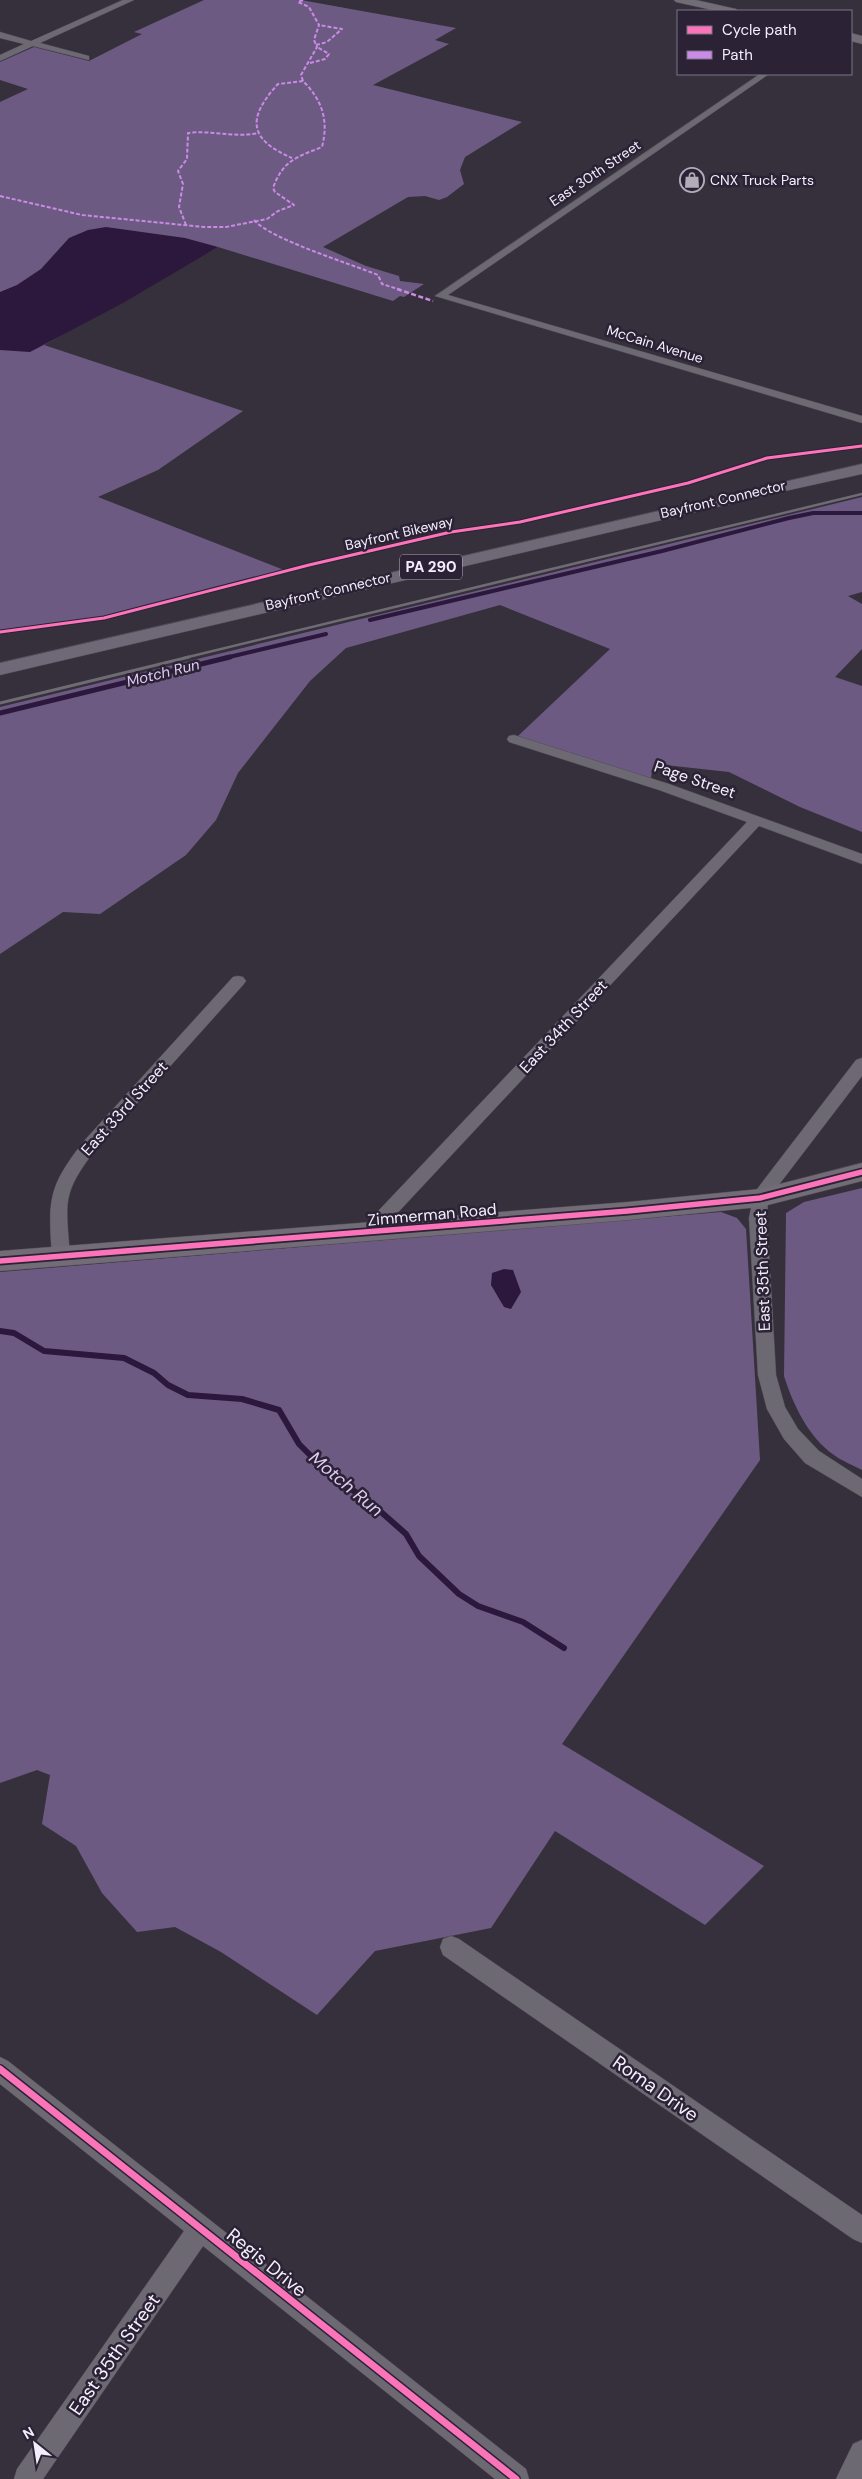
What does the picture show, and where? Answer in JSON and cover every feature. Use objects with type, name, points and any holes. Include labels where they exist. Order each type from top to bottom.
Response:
[{"type":"highway","name":"Bayfront Connector","points":[[0,655],[428,553],[862,456]]},
{"type":"highway","name":"Bayfront Connector","points":[[0,669],[756,492],[862,469]]},
{"type":"street","points":[[0,58],[130,0]]},
{"type":"street","points":[[680,0],[727,10]]},
{"type":"street","points":[[0,35],[86,58]]},
{"type":"street","name":"East 30th Street","points":[[440,296],[764,75]]},
{"type":"street","name":"McCain Avenue","points":[[440,296],[862,420]]},
{"type":"street","name":"Page Street","points":[[514,739],[664,787],[862,859]]},
{"type":"street","name":"East 34th Street","points":[[369,1232],[757,820]]},
{"type":"street","name":"East 33rd Street","points":[[61,1256],[58,1208],[62,1187],[72,1168],[90,1144],[238,981]]},
{"type":"street","name":"East 35th Street","points":[[862,1064],[760,1198],[758,1218],[767,1375],[776,1409],[798,1443],[824,1466],[862,1489]]},
{"type":"street","name":"Zimmerman Road","points":[[0,1262],[760,1198],[862,1172]]},
{"type":"street","name":"Roma Drive","points":[[451,1946],[862,2230]]},
{"type":"street","name":"Regis Drive","points":[[0,2069],[516,2479]]},
{"type":"street","name":"East 35th Street","points":[[27,2479],[201,2228]]},
{"type":"street","points":[[850,2479],[862,2453]]},
{"type":"shaded area","points":[[204,0],[301,0],[456,28],[435,40],[449,44],[373,85],[522,122],[465,157],[460,170],[464,184],[447,197],[439,200],[425,196],[408,197],[323,247],[366,266],[399,276],[400,281],[424,284],[404,297],[400,296],[393,301],[218,247],[44,345],[243,411],[158,470],[98,497],[284,570],[106,616],[0,630],[0,102],[28,89],[0,80],[0,62],[34,47],[89,61],[142,34],[134,32]]},
{"type":"shaded area","points":[[106,227],[185,238],[218,247],[123,303],[30,352],[0,350],[0,292],[17,285],[41,269],[69,238],[88,230]]},
{"type":"shaded area","points":[[862,497],[862,592],[848,596],[862,604],[862,649],[835,677],[862,686],[862,832],[800,807],[729,772],[665,765],[652,770],[651,779],[580,758],[518,736],[610,649],[500,605],[346,648],[310,681],[238,773],[216,820],[186,855],[100,914],[63,912],[0,954],[0,707]]},
{"type":"shaded area","points":[[862,1188],[862,1470],[837,1457],[816,1439],[797,1409],[784,1376],[786,1213],[804,1202]]},
{"type":"shaded area","points":[[721,1212],[737,1218],[746,1229],[760,1460],[562,1744],[764,1866],[705,1925],[555,1831],[491,1928],[375,1951],[317,2015],[221,1952],[175,1927],[137,1932],[102,1893],[76,1846],[42,1824],[50,1775],[37,1770],[0,1783],[0,1272]]},
{"type":"shaded area","points":[[504,1269],[513,1270],[521,1292],[511,1309],[504,1307],[491,1285],[492,1273]]},
{"type":"waterway","points":[[370,620],[662,551],[789,518],[813,513],[862,513]]},
{"type":"waterway","name":"Motch Run","points":[[225,658],[326,634]]},
{"type":"waterway","name":"Motch Run","points":[[0,713],[230,657]]},
{"type":"waterway","name":"Motch Run","points":[[0,1331],[14,1333],[44,1351],[124,1358],[154,1373],[168,1385],[188,1395],[242,1399],[279,1410],[299,1444],[325,1470],[372,1504],[406,1534],[419,1556],[459,1594],[478,1606],[523,1622],[564,1648]]},
{"type":"railway","points":[[184,658],[862,494]]},
{"type":"railway","points":[[0,703],[189,657]]},
{"type":"marked path","points":[[303,0],[298,2],[309,7],[319,25],[314,40],[317,47],[301,75],[303,81]]},
{"type":"marked path","points":[[316,45],[327,42],[342,29],[319,25]]},
{"type":"marked path","points":[[310,63],[325,59],[329,54],[317,47]]},
{"type":"marked path","points":[[0,196],[82,215],[204,227],[226,227],[267,219],[278,211],[294,205],[275,192],[273,188],[281,170],[292,160],[322,147],[324,141],[324,121],[319,100],[317,95],[303,81],[278,84],[259,109],[255,121],[256,128],[265,141],[292,158]]},
{"type":"marked path","points":[[186,225],[179,207],[183,184],[178,171],[187,159],[188,133],[205,132],[240,135],[259,133]]},
{"type":"marked path","points":[[254,220],[260,227],[286,239],[378,275],[382,284],[433,301]]},
{"type":"cycle path","name":"Bayfront Bikeway","points":[[0,632],[104,618],[309,565],[451,532],[520,522],[688,483],[767,458],[862,446]]},
{"type":"cycle path","points":[[0,1261],[628,1211],[760,1198],[862,1172]]},
{"type":"cycle path","points":[[0,2069],[516,2479]]},
{"type":"place","name":"CNX Truck Parts","points":[[692,180]]}]
